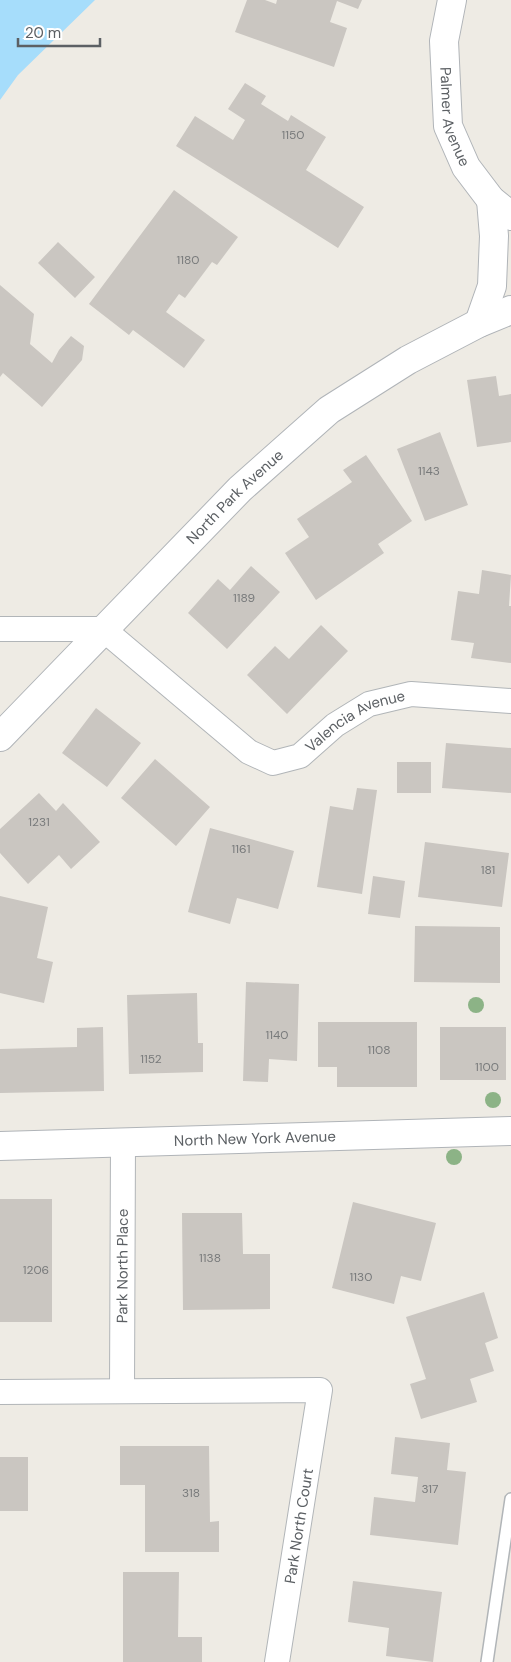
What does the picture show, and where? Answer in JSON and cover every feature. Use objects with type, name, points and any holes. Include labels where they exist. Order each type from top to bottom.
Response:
[{"type":"street","name":"Palmer Avenue","points":[[452,0],[444,41],[448,126],[466,167],[501,208]]},
{"type":"street","points":[[479,322],[492,286],[494,236],[501,208]]},
{"type":"street","name":"North Park Avenue","points":[[0,737],[240,489],[329,410],[408,360],[479,322],[511,310]]},
{"type":"street","points":[[0,629],[103,629]]},
{"type":"street","name":"Valencia Avenue","points":[[103,629],[249,752],[273,763],[300,756],[335,725],[370,704],[411,694],[511,701]]},
{"type":"street","name":"North New York Avenue","points":[[0,1146],[511,1131]]},
{"type":"street","name":"Park North Place","points":[[122,1391],[123,1142]]},
{"type":"street","name":"Park North Court","points":[[122,1391],[320,1390],[277,1662]]},
{"type":"street","points":[[0,1392],[122,1391]]},
{"type":"lane","points":[[488,1662],[511,1499]]},
{"type":"water","points":[[0,0],[95,0],[18,75],[0,100]]},
{"type":"building","points":[[247,0],[265,0],[276,4],[277,0],[362,0],[358,9],[337,1],[330,22],[347,28],[334,67],[235,32]]},
{"type":"building","points":[[245,83],[266,96],[261,104],[288,121],[291,115],[326,137],[306,170],[364,207],[338,248],[176,146],[195,116],[233,140],[245,120],[228,109]]},
{"type":"building","points":[[174,190],[238,237],[217,265],[212,262],[185,298],[179,294],[166,312],[205,340],[184,368],[133,330],[129,335],[89,304]]},
{"type":"building","points":[[58,242],[95,277],[75,298],[38,263]]},
{"type":"building","points":[[0,285],[34,314],[30,344],[52,363],[59,350],[71,336],[84,346],[82,360],[42,407],[3,373],[0,377]]},
{"type":"building","points":[[496,376],[499,396],[511,394],[511,442],[477,447],[467,380]]},
{"type":"building","points":[[440,432],[468,505],[425,521],[397,449]]},
{"type":"building","points":[[366,455],[412,521],[378,544],[384,553],[316,600],[285,553],[309,537],[297,519],[352,482],[343,470]]},
{"type":"building","points":[[251,566],[280,592],[227,649],[188,613],[218,579],[230,590]]},
{"type":"building","points":[[482,570],[511,575],[509,606],[511,606],[511,663],[471,658],[474,643],[451,640],[458,591],[479,594]]},
{"type":"building","points":[[321,625],[348,651],[287,714],[247,675],[275,646],[289,659]]},
{"type":"building","points":[[96,708],[141,743],[107,787],[62,753]]},
{"type":"building","points":[[446,743],[511,748],[511,793],[442,788]]},
{"type":"building","points":[[155,759],[210,807],[176,846],[121,798]]},
{"type":"building","points":[[397,762],[431,762],[431,793],[397,793]]},
{"type":"building","points":[[357,788],[377,790],[362,894],[317,887],[330,806],[353,810]]},
{"type":"building","points":[[39,793],[56,811],[63,803],[100,842],[71,869],[59,855],[28,884],[0,853],[0,829]]},
{"type":"building","points":[[210,828],[294,851],[278,909],[237,898],[230,924],[188,912]]},
{"type":"building","points":[[425,842],[509,853],[502,907],[418,897]]},
{"type":"building","points":[[373,876],[405,881],[400,918],[368,914]]},
{"type":"building","points":[[0,896],[48,907],[37,958],[53,962],[44,1003],[0,993]]},
{"type":"building","points":[[415,926],[500,927],[500,983],[414,982]]},
{"type":"building","points":[[246,982],[299,984],[297,1061],[269,1059],[268,1082],[243,1081]]},
{"type":"building","points":[[197,993],[198,1043],[203,1043],[203,1072],[129,1074],[127,995]]},
{"type":"building","points":[[318,1022],[417,1022],[417,1087],[337,1087],[337,1067],[318,1067]]},
{"type":"building","points":[[103,1027],[104,1091],[0,1093],[0,1049],[77,1047],[77,1028]]},
{"type":"building","points":[[440,1027],[506,1027],[506,1080],[440,1080]]},
{"type":"building","points":[[0,1199],[52,1199],[52,1322],[0,1322]]},
{"type":"building","points":[[353,1202],[436,1223],[421,1281],[401,1276],[394,1304],[332,1288]]},
{"type":"building","points":[[182,1213],[242,1213],[243,1254],[270,1254],[270,1309],[183,1310]]},
{"type":"building","points":[[484,1292],[498,1338],[485,1343],[494,1371],[470,1379],[477,1402],[421,1419],[410,1384],[426,1379],[406,1317]]},
{"type":"building","points":[[395,1437],[450,1443],[447,1470],[466,1472],[458,1545],[370,1535],[374,1497],[415,1502],[418,1477],[391,1474]]},
{"type":"building","points":[[120,1446],[209,1446],[210,1522],[219,1521],[219,1552],[145,1552],[145,1485],[120,1485]]},
{"type":"building","points":[[0,1457],[28,1457],[28,1511],[0,1511]]},
{"type":"building","points":[[123,1572],[179,1572],[178,1637],[202,1637],[202,1662],[123,1662]]},
{"type":"building","points":[[353,1581],[442,1592],[433,1662],[386,1656],[389,1628],[348,1622]]}]
